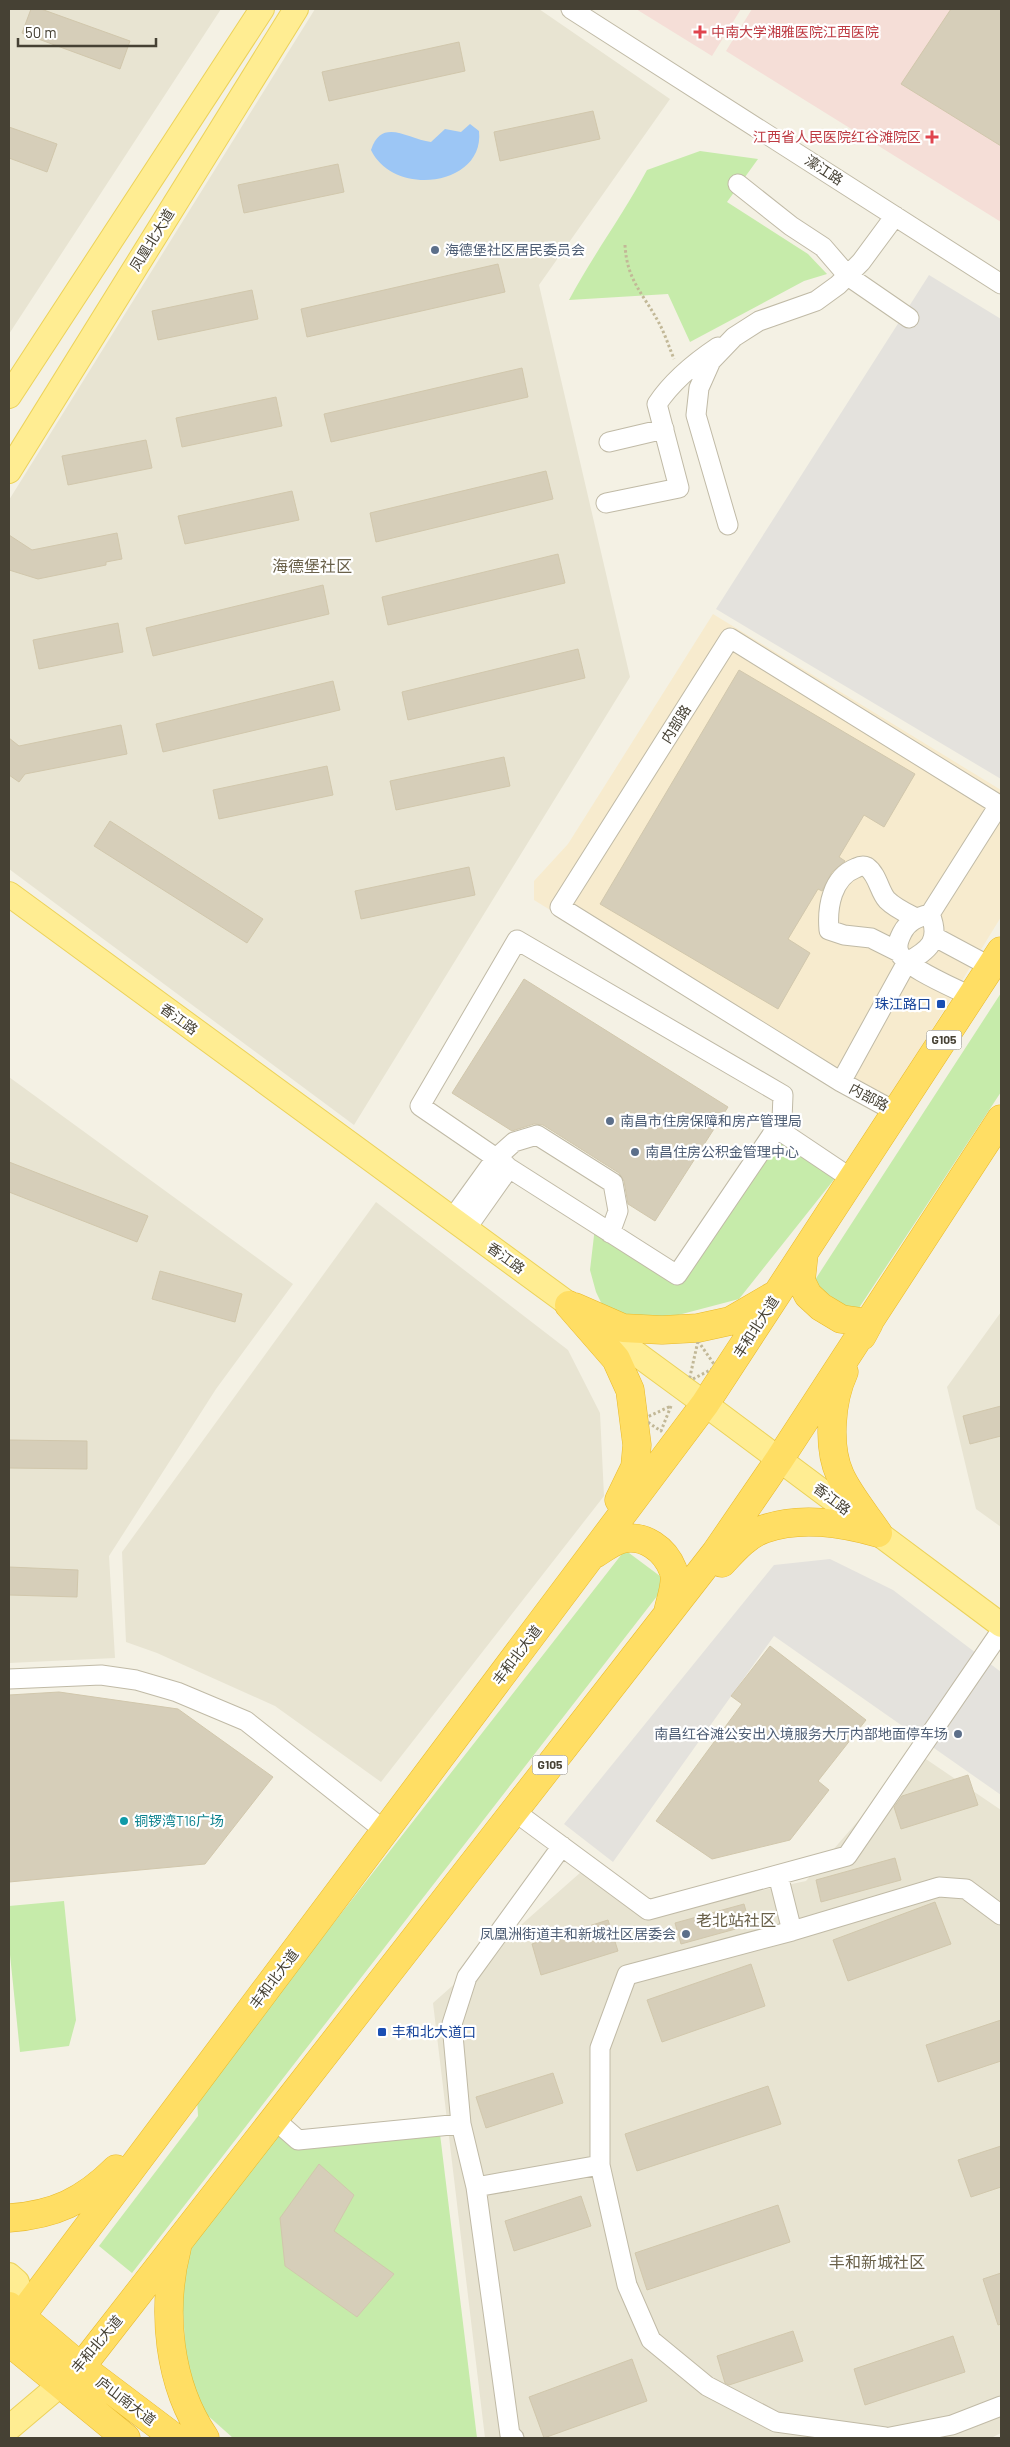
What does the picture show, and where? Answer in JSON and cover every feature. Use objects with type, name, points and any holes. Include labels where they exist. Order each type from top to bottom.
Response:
[{"type":"highway","name":"丰和北大道","points":[[12,2326],[705,1404],[996,959]]},
{"type":"highway","name":"丰和北大道","points":[[60,2384],[81,2367],[716,1552],[779,1460],[1001,1119]]},
{"type":"highway","points":[[804,1252],[801,1281],[808,1295],[821,1307],[841,1319],[869,1323],[839,1383],[833,1424],[833,1447],[840,1474],[878,1534]]},
{"type":"highway","points":[[569,1305],[623,1328],[662,1330],[698,1328],[730,1321],[778,1292]]},
{"type":"highway","points":[[569,1305],[616,1359],[630,1390],[637,1445],[635,1467],[592,1555]]},
{"type":"highway","points":[[667,1616],[744,1541],[763,1530],[793,1522],[822,1522],[850,1525],[878,1534]]},
{"type":"highway","points":[[592,1555],[621,1539],[648,1540],[659,1549],[674,1571],[673,1590],[667,1616]]},
{"type":"highway","points":[[9,2218],[30,2217],[65,2206],[94,2190],[170,2118]]},
{"type":"highway","points":[[179,2241],[170,2287],[172,2360],[182,2395],[205,2438]]},
{"type":"highway","name":"庐山南大道","points":[[12,2326],[81,2367],[175,2438]]},
{"type":"highway","name":"庐山南大道","points":[[12,2326],[60,2384],[126,2438]]},
{"type":"main road","points":[[9,396],[262,9]]},
{"type":"main road","name":"凤凰北大道","points":[[9,471],[296,9]]},
{"type":"main road","name":"香江路","points":[[9,894],[705,1404],[1001,1626]]},
{"type":"main road","points":[[9,2275],[16,2282],[12,2326]]},
{"type":"main road","points":[[9,2428],[60,2384]]},
{"type":"street","name":"濠江路","points":[[571,9],[1001,284]]},
{"type":"street","points":[[738,184],[791,226],[823,247],[848,276],[909,318]]},
{"type":"street","points":[[606,503],[679,488],[657,404],[668,388],[698,360],[759,321],[816,301],[848,276],[895,216]]},
{"type":"street","points":[[728,525],[696,415],[699,388],[711,361],[734,337]]},
{"type":"street","points":[[609,442],[664,429]]},
{"type":"street","name":"内部路","points":[[896,1112],[841,1082],[560,907],[730,638],[999,805],[923,916]]},
{"type":"street","points":[[903,957],[926,952],[934,937],[934,925],[923,916],[901,911],[886,899],[874,874],[866,867],[862,866],[849,870],[838,882],[828,908],[829,930],[844,935],[871,938],[903,957],[972,997]]},
{"type":"street","points":[[903,957],[897,942],[905,928],[923,916]]},
{"type":"street","points":[[934,937],[996,959]]},
{"type":"street","points":[[517,940],[783,1095],[779,1124],[677,1275],[502,1163],[420,1106],[517,940]]},
{"type":"street","name":"内部路","points":[[841,1082],[903,957]]},
{"type":"street","points":[[779,1124],[855,1175]]},
{"type":"street","points":[[459,1224],[502,1163],[514,1142],[537,1135],[613,1183],[618,1211],[610,1233]]},
{"type":"street","points":[[514,1811],[648,1910],[847,1856],[1001,1631]]},
{"type":"street","points":[[9,1679],[101,1675],[136,1680],[177,1692],[246,1721],[385,1831]]},
{"type":"street","points":[[514,2438],[510,2435],[476,2187],[461,2124],[452,2024],[467,1977],[562,1846]]},
{"type":"street","points":[[778,1875],[792,1931]]},
{"type":"street","points":[[1001,1915],[966,1889],[939,1887],[792,1931],[628,1975],[600,2048],[600,2165],[628,2286],[652,2340],[707,2386],[776,2422],[885,2438],[952,2425],[1001,2406]]},
{"type":"street","points":[[274,2119],[298,2140],[461,2124]]},
{"type":"street","points":[[476,2187],[600,2165]]},
{"type":"path","points":[[625,245],[626,264],[638,290],[659,323],[681,376]]},
{"type":"path","points":[[698,1341],[716,1367],[689,1381],[693,1365],[698,1341]]},
{"type":"path","points":[[671,1406],[661,1431],[643,1419],[664,1410],[671,1406]]},
{"type":"shaded area","points":[[9,9],[221,9],[9,334]]},
{"type":"shaded area","points":[[315,9],[539,9],[670,99],[539,285],[630,677],[354,1125],[9,869],[9,500]]},
{"type":"shaded area","name":"中南大学湘雅医院江西医院","points":[[636,9],[741,9],[712,56]]},
{"type":"shaded area","name":"江西省人民医院红谷滩院区","points":[[752,9],[1001,9],[1001,222],[726,51]]},
{"type":"shaded area","points":[[929,275],[1001,319],[1001,779],[716,609]]},
{"type":"shaded area","points":[[713,614],[1001,790],[1001,917],[880,1114],[534,900],[534,881],[568,844]]},
{"type":"shaded area","points":[[9,1077],[293,1284],[216,1389],[109,1556],[115,1658],[9,1663]]},
{"type":"shaded area","points":[[376,1202],[568,1350],[600,1413],[604,1496],[381,1782],[275,1706],[157,1653],[126,1642],[122,1552]]},
{"type":"shaded area","points":[[1001,1312],[1001,1527],[976,1509],[947,1387]]},
{"type":"shaded area","name":"南昌红谷滩公安出入境服务大厅内部地面停车场","points":[[830,1559],[893,1590],[1001,1672],[1001,1795],[774,1636],[613,1862],[564,1824],[774,1565]]},
{"type":"shaded area","points":[[917,1753],[1001,1810],[1001,2433],[991,2438],[485,2438],[433,2003],[581,1872],[646,1915],[806,1881]]},
{"type":"green space","points":[[700,151],[758,159],[727,202],[808,254],[827,274],[804,281],[690,342],[668,294],[569,300],[647,170]]},
{"type":"green space","points":[[1001,993],[1001,1092],[855,1314],[813,1283]]},
{"type":"green space","points":[[773,1133],[836,1177],[739,1299],[644,1324],[609,1319],[596,1292],[590,1270],[595,1227],[679,1280]]},
{"type":"green space","points":[[625,1550],[668,1582],[132,2273],[99,2246],[198,2116],[197,2098]]},
{"type":"green space","points":[[64,1901],[76,2020],[69,2046],[20,2052],[9,1945],[9,1906]]},
{"type":"green space","points":[[275,2134],[301,2148],[440,2134],[477,2438],[233,2438],[206,2414],[187,2376],[182,2294],[189,2250]]},
{"type":"water","points":[[470,124],[479,131],[477,150],[468,164],[454,174],[436,179],[417,180],[398,175],[382,165],[371,150],[376,140],[382,134],[388,132],[396,132],[431,142],[445,129],[461,132]]},
{"type":"building","points":[[31,9],[41,9],[130,41],[120,69],[22,33]]},
{"type":"building","points":[[951,9],[1001,9],[1001,146],[901,84]]},
{"type":"building","points":[[459,42],[465,71],[329,101],[322,72]]},
{"type":"building","points":[[593,111],[600,139],[500,161],[494,132]]},
{"type":"building","points":[[9,127],[57,144],[47,172],[9,158]]},
{"type":"building","points":[[338,164],[344,192],[244,213],[238,185]]},
{"type":"building","points":[[498,264],[505,292],[307,337],[301,309]]},
{"type":"building","points":[[252,290],[258,319],[158,340],[152,311]]},
{"type":"building","points":[[522,368],[528,397],[331,442],[324,414]]},
{"type":"building","points":[[276,397],[282,426],[182,447],[176,418]]},
{"type":"building","points":[[146,440],[152,468],[68,485],[62,456]]},
{"type":"building","points":[[546,471],[553,499],[376,542],[370,513]]},
{"type":"building","points":[[292,491],[299,520],[185,544],[178,516]]},
{"type":"building","points":[[117,533],[122,559],[106,562],[106,565],[38,579],[9,570],[9,535],[32,550]]},
{"type":"building","points":[[558,554],[565,583],[388,625],[382,597]]},
{"type":"building","points":[[323,585],[329,614],[153,656],[146,628]]},
{"type":"building","points":[[118,623],[123,652],[39,669],[33,640]]},
{"type":"building","points":[[578,649],[585,678],[408,720],[402,692]]},
{"type":"building","points":[[739,670],[915,774],[884,827],[864,815],[839,857],[845,861],[832,872],[822,891],[818,889],[788,939],[810,953],[778,1009],[600,904]]},
{"type":"building","points":[[333,681],[340,710],[163,752],[156,724]]},
{"type":"building","points":[[121,725],[127,754],[25,774],[19,782],[9,775],[9,738],[19,746]]},
{"type":"building","points":[[504,757],[510,786],[396,810],[390,781]]},
{"type":"building","points":[[327,766],[333,795],[219,819],[213,790]]},
{"type":"building","points":[[110,821],[263,919],[247,943],[94,846]]},
{"type":"building","points":[[469,867],[475,895],[361,919],[355,891]]},
{"type":"building","points":[[524,979],[728,1107],[655,1221],[628,1204],[624,1181],[619,1173],[543,1125],[534,1124],[512,1131],[452,1093]]},
{"type":"building","points":[[9,1162],[148,1216],[137,1242],[9,1192]]},
{"type":"building","points":[[160,1271],[242,1294],[235,1322],[152,1299]]},
{"type":"building","points":[[1001,1406],[1001,1436],[970,1444],[963,1416]]},
{"type":"building","points":[[9,1440],[87,1441],[87,1469],[9,1468]]},
{"type":"building","points":[[9,1567],[78,1570],[77,1597],[9,1595]]},
{"type":"building","points":[[770,1646],[866,1720],[818,1781],[829,1790],[790,1840],[712,1859],[656,1821],[742,1704],[731,1696]]},
{"type":"building","name":"铜锣湾T16广场","points":[[59,1692],[178,1709],[273,1777],[205,1864],[9,1882],[9,1695]]},
{"type":"building","points":[[968,1775],[978,1805],[901,1829],[894,1807],[902,1796]]},
{"type":"building","points":[[895,1858],[901,1880],[821,1902],[816,1880]]},
{"type":"building","points":[[935,1902],[951,1944],[848,1981],[833,1940]]},
{"type":"building","points":[[744,1904],[750,1925],[681,1944],[675,1923]]},
{"type":"building","points":[[608,1920],[618,1951],[541,1975],[532,1944]]},
{"type":"building","points":[[751,1964],[765,2006],[662,2042],[647,2000]]},
{"type":"building","points":[[1001,2020],[1001,2061],[938,2082],[926,2045]]},
{"type":"building","points":[[553,2073],[563,2103],[486,2128],[476,2097]]},
{"type":"building","points":[[768,2086],[781,2124],[637,2171],[625,2134]]},
{"type":"building","points":[[1001,2146],[1001,2187],[971,2197],[958,2160]]},
{"type":"building","points":[[319,2164],[354,2195],[334,2231],[394,2274],[357,2317],[285,2266],[280,2218]]},
{"type":"building","points":[[581,2196],[591,2226],[514,2251],[505,2221]]},
{"type":"building","points":[[778,2205],[790,2242],[647,2290],[635,2253]]},
{"type":"building","points":[[1001,2273],[1001,2324],[998,2325],[983,2279]]},
{"type":"building","points":[[793,2331],[803,2361],[729,2385],[725,2383],[717,2356]]},
{"type":"building","points":[[953,2336],[965,2372],[865,2405],[854,2369]]},
{"type":"building","points":[[632,2359],[647,2401],[544,2438],[529,2397]]},
{"type":"place","name":"中南大学湘雅医院江西医院","points":[[700,32]]},
{"type":"place","name":"江西省人民医院红谷滩院区","points":[[932,137]]},
{"type":"place","name":"海德堡社区居民委员会","points":[[435,250]]},
{"type":"place","name":"珠江路口","points":[[941,1004]]},
{"type":"place","name":"南昌市住房保障和房产管理局","points":[[610,1121]]},
{"type":"place","name":"南昌住房公积金管理中心","points":[[635,1152]]},
{"type":"place","name":"南昌红谷滩公安出入境服务大厅内部地面停车场","points":[[958,1734]]},
{"type":"place","name":"铜锣湾T16广场","points":[[124,1821]]},
{"type":"place","name":"凤凰洲街道丰和新城社区居委会","points":[[686,1934]]},
{"type":"place","name":"丰和北大道口","points":[[382,2032]]},
{"type":"district","name":"海德堡社区","points":[[312,566]]},
{"type":"district","name":"老北站社区","points":[[736,1920]]},
{"type":"district","name":"丰和新城社区","points":[[877,2262]]}]
